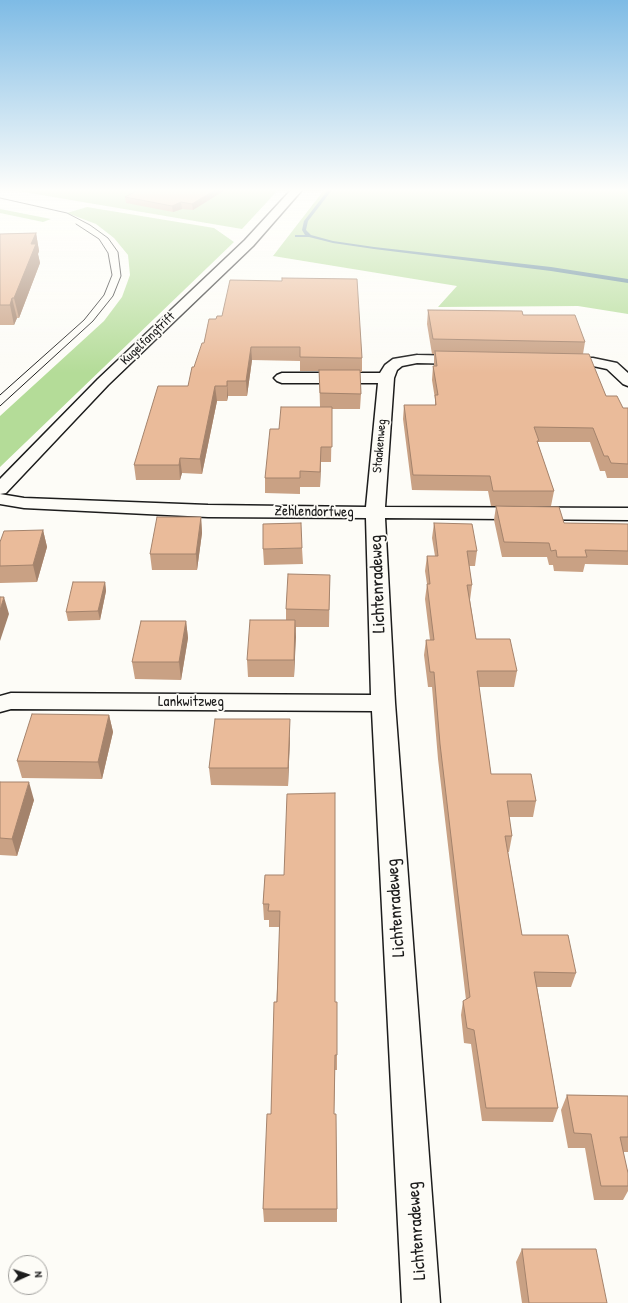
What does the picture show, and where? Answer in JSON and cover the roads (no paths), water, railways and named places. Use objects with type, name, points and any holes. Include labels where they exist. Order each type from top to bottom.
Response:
[{"type":"street","name":"Kugelfangtrift","points":[[0,489],[103,382],[241,251]]},
{"type":"street","points":[[282,378],[386,378],[390,368],[398,362],[418,359],[481,360]]},
{"type":"street","points":[[545,361],[593,362],[612,366],[628,381]]},
{"type":"street","name":"Staakenweg","points":[[375,513],[386,378]]},
{"type":"street","name":"Zehlendorfweg","points":[[0,498],[24,503],[200,510],[375,513],[628,514]]},
{"type":"street","name":"Lichtenradeweg","points":[[375,513],[383,703],[421,1303]]},
{"type":"street","name":"Lankwitzweg","points":[[0,704],[11,701],[383,703]]},
{"type":"waterway","points":[[398,251],[551,269],[628,281]]},
{"type":"tram line","points":[[0,395],[84,320],[104,295],[112,275],[107,251]]},
{"type":"tram line","points":[[0,406],[93,321],[113,296],[121,276],[117,251]]}]
